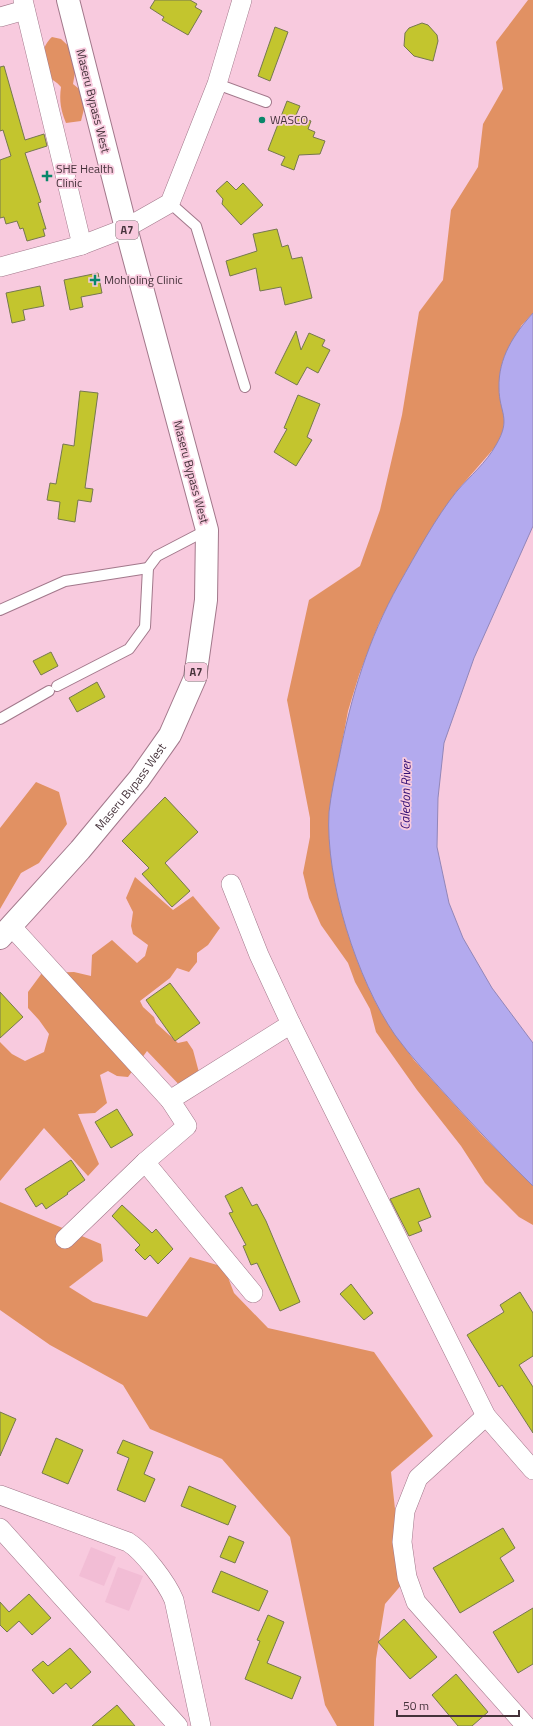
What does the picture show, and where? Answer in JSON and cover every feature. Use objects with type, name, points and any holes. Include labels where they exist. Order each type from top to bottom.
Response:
[{"type":"main road","name":"Maseru Bypass West","points":[[5,932],[80,850],[139,779],[170,735],[195,678],[206,600],[207,530],[126,228],[68,0]]},
{"type":"street","points":[[0,267],[82,245],[126,228],[170,203],[217,84],[242,0]]},
{"type":"street","points":[[0,17],[24,5],[82,245]]},
{"type":"street","points":[[231,884],[259,955],[291,1024],[486,1416],[533,1470]]},
{"type":"street","points":[[5,932],[170,1100],[187,1126],[145,1162],[65,1239]]},
{"type":"street","points":[[170,1100],[291,1024]]},
{"type":"street","points":[[145,1162],[253,1293]]},
{"type":"street","points":[[486,1416],[418,1478],[405,1511],[402,1542],[406,1570],[416,1602],[526,1726]]},
{"type":"street","points":[[0,1495],[128,1542],[137,1548],[169,1589],[174,1600],[201,1726]]},
{"type":"street","points":[[0,1528],[178,1726]]},
{"type":"lane","points":[[217,84],[266,102]]},
{"type":"lane","points":[[170,203],[196,226],[245,387]]},
{"type":"lane","points":[[0,719],[53,688],[129,649],[144,628],[148,568],[157,556],[207,530]]},
{"type":"lane","points":[[0,610],[65,582],[148,568]]},
{"type":"shaded area","points":[[528,0],[533,0],[533,313],[521,326],[499,391],[505,417],[503,431],[496,446],[456,492],[398,586],[379,623],[359,675],[348,711],[329,813],[330,838],[335,881],[343,915],[369,988],[394,1032],[414,1060],[481,1134],[533,1186],[533,1225],[519,1217],[485,1183],[461,1146],[417,1090],[376,1032],[370,1009],[355,982],[348,963],[321,925],[309,898],[303,873],[310,837],[310,818],[287,700],[309,600],[360,566],[380,510],[402,415],[419,312],[443,280],[451,210],[478,167],[483,124],[503,89],[496,42]]},
{"type":"shaded area","points":[[52,37],[61,39],[78,55],[73,84],[84,93],[85,105],[81,121],[66,123],[61,106],[61,87],[46,75],[41,66],[42,55],[46,45]]},
{"type":"shaded area","points":[[36,782],[59,792],[67,824],[39,863],[21,873],[0,909],[0,828]]},
{"type":"shaded area","points":[[135,877],[173,910],[193,896],[220,928],[208,945],[197,953],[197,962],[189,972],[177,968],[170,978],[140,1001],[143,1007],[154,1017],[156,1023],[178,1043],[187,1041],[193,1050],[201,1080],[186,1092],[147,1051],[128,1077],[117,1076],[108,1071],[100,1075],[107,1103],[95,1113],[78,1114],[99,1164],[88,1176],[44,1128],[0,1181],[0,1042],[12,1054],[25,1061],[44,1052],[49,1034],[28,1008],[28,992],[42,973],[74,972],[91,976],[92,955],[112,940],[137,963],[145,956],[148,945],[133,934],[131,926],[133,912],[126,898]]},
{"type":"shaded area","points":[[0,1202],[101,1244],[103,1261],[69,1287],[93,1302],[147,1317],[190,1257],[224,1267],[234,1293],[268,1328],[374,1352],[433,1436],[391,1472],[403,1583],[385,1604],[376,1659],[374,1726],[337,1726],[325,1705],[290,1537],[222,1459],[150,1429],[123,1385],[50,1345],[0,1310]]},
{"type":"shaded area","points":[[91,1547],[116,1557],[104,1586],[79,1576]]},
{"type":"shaded area","points":[[118,1567],[143,1576],[129,1611],[105,1602]]},
{"type":"water","name":"Caledon River","points":[[533,313],[533,526],[474,658],[444,743],[438,798],[437,847],[449,903],[463,938],[492,988],[533,1043],[533,1186],[420,1066],[395,1035],[381,1012],[368,987],[356,958],[338,898],[332,868],[329,839],[329,812],[349,713],[362,669],[378,626],[399,584],[434,524],[457,491],[488,458],[501,436],[504,416],[499,388],[501,367],[508,347]]},
{"type":"building","points":[[155,0],[190,0],[197,4],[195,7],[202,11],[188,35],[162,20],[164,17],[150,8]]},
{"type":"building","points":[[422,23],[428,25],[437,35],[438,41],[433,61],[414,56],[404,46],[405,33],[409,28]]},
{"type":"building","points":[[275,27],[288,32],[270,81],[258,76]]},
{"type":"building","points":[[4,66],[25,140],[44,134],[47,146],[25,153],[41,202],[38,203],[46,229],[43,229],[45,236],[27,241],[23,228],[20,229],[17,221],[6,224],[4,217],[0,218],[0,160],[11,156],[3,130],[0,131],[0,67]]},
{"type":"building","points":[[287,101],[300,106],[296,115],[311,121],[308,129],[315,132],[313,137],[325,141],[320,154],[299,155],[294,170],[281,165],[285,157],[268,150]]},
{"type":"building","points":[[227,181],[236,190],[243,183],[263,205],[241,225],[222,204],[223,199],[216,191]]},
{"type":"building","points":[[277,229],[282,247],[288,245],[292,259],[302,257],[312,298],[285,305],[281,287],[260,291],[256,268],[230,276],[226,261],[257,251],[253,234]]},
{"type":"building","points":[[98,273],[102,293],[81,297],[83,307],[70,310],[64,280]]},
{"type":"building","points":[[40,286],[44,306],[23,310],[25,320],[12,323],[6,293]]},
{"type":"building","points":[[296,331],[301,350],[309,333],[325,340],[322,346],[330,350],[318,373],[307,367],[297,385],[275,373]]},
{"type":"building","points":[[80,391],[98,393],[85,488],[93,489],[91,502],[78,500],[75,522],[58,519],[60,502],[47,500],[50,483],[56,484],[63,444],[74,446]]},
{"type":"building","points":[[298,395],[320,404],[307,437],[312,440],[296,466],[274,452],[287,429],[284,428]]},
{"type":"building","points":[[51,652],[58,666],[41,675],[33,661]]},
{"type":"building","points":[[97,682],[105,697],[77,712],[69,698]]},
{"type":"building","points":[[165,797],[198,832],[165,863],[190,891],[172,907],[142,874],[149,868],[122,841]]},
{"type":"building","points":[[170,983],[200,1023],[175,1041],[146,1000]]},
{"type":"building","points":[[0,992],[23,1017],[0,1038]]},
{"type":"building","points":[[117,1109],[133,1135],[111,1148],[95,1122]]},
{"type":"building","points":[[71,1160],[85,1180],[46,1209],[42,1203],[36,1207],[25,1189]]},
{"type":"building","points":[[242,1187],[252,1206],[257,1204],[266,1221],[300,1302],[280,1311],[257,1263],[251,1265],[243,1246],[246,1245],[229,1213],[233,1212],[225,1196]]},
{"type":"building","points":[[419,1188],[431,1217],[418,1222],[422,1231],[409,1236],[390,1199]]},
{"type":"building","points":[[122,1205],[152,1233],[156,1229],[173,1249],[158,1264],[150,1255],[145,1260],[135,1250],[140,1245],[112,1216]]},
{"type":"building","points":[[351,1284],[373,1313],[364,1320],[340,1294]]},
{"type":"building","points":[[520,1292],[533,1313],[533,1356],[519,1365],[533,1387],[533,1433],[502,1385],[499,1387],[467,1335],[504,1312],[500,1305]]},
{"type":"building","points":[[0,1412],[16,1419],[0,1456]]},
{"type":"building","points":[[56,1438],[83,1450],[68,1484],[42,1473]]},
{"type":"building","points":[[123,1440],[153,1452],[144,1474],[155,1479],[145,1502],[117,1490],[129,1458],[117,1453]]},
{"type":"building","points":[[189,1486],[236,1506],[228,1525],[181,1506]]},
{"type":"building","points":[[503,1528],[515,1548],[500,1558],[514,1581],[460,1613],[433,1568]]},
{"type":"building","points":[[229,1536],[244,1542],[235,1563],[220,1557]]},
{"type":"building","points":[[221,1571],[268,1591],[259,1611],[212,1592]]},
{"type":"building","points":[[29,1594],[51,1618],[32,1635],[19,1621],[7,1632],[0,1625],[0,1602],[9,1612]]},
{"type":"building","points":[[533,1608],[533,1664],[518,1673],[493,1632]]},
{"type":"building","points":[[268,1615],[284,1622],[267,1663],[301,1677],[292,1699],[245,1679],[260,1641],[257,1640]]},
{"type":"building","points":[[404,1619],[437,1657],[410,1679],[378,1642]]},
{"type":"building","points":[[70,1648],[91,1672],[71,1689],[66,1683],[53,1694],[32,1670],[43,1661],[48,1666]]},
{"type":"building","points":[[456,1674],[488,1712],[472,1726],[458,1726],[432,1695]]},
{"type":"building","points":[[117,1705],[135,1726],[92,1726]]},
{"type":"place","name":"WASCO","points":[[262,120]]},
{"type":"place","name":"SHE Health Clinic","points":[[47,176]]},
{"type":"place","name":"Mohloling Clinic","points":[[95,280]]}]
